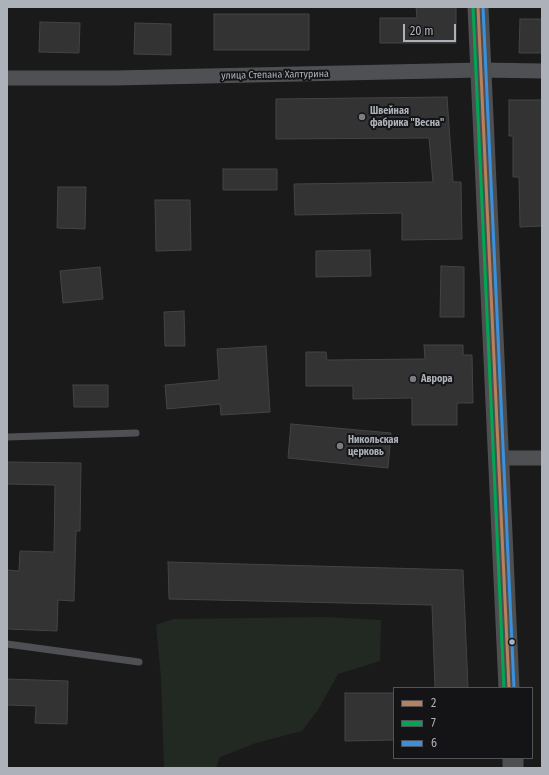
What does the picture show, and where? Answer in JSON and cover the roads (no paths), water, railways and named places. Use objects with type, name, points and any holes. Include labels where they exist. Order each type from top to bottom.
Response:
[{"type":"main road","points":[[478,7],[509,687]]},
{"type":"street","name":"улица Степана Халтурина","points":[[7,78],[115,78],[481,70],[542,71]]},
{"type":"street","points":[[499,458],[542,458]]},
{"type":"lane","points":[[7,437],[136,433]]},
{"type":"lane","points":[[7,644],[139,662]]},
{"type":"place","name":"Швейная фабрика \"Весна\"","points":[[362,117]]},
{"type":"place","name":"Аврора","points":[[413,379]]},
{"type":"place","name":"Никольская церковь","points":[[340,446]]}]
